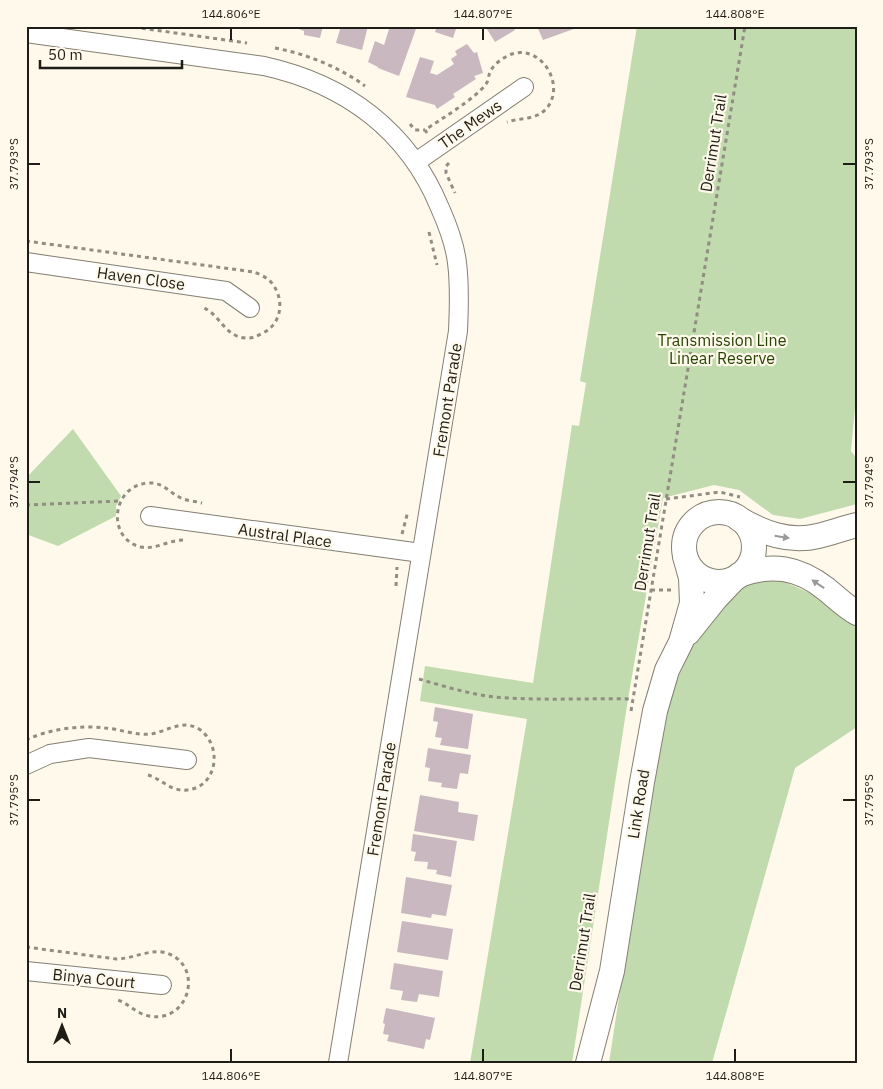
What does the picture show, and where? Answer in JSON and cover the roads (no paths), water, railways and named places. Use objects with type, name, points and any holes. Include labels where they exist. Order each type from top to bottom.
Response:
[{"type":"street","name":"Fremont Parade","points":[[26,33],[264,66],[311,79],[336,91],[375,117],[395,137],[416,162],[434,193],[450,233],[457,262],[459,291],[458,331],[338,1063]]},
{"type":"street","name":"The Mews","points":[[416,162],[524,87]]},
{"type":"street","name":"Haven Close","points":[[26,262],[226,291],[250,308]]},
{"type":"street","points":[[740,508],[764,532],[779,537],[818,536],[857,526]]},
{"type":"street","points":[[740,508],[732,515],[719,512],[701,517],[688,531],[684,543],[685,556],[690,567],[705,579],[723,581],[766,568],[794,571],[819,584],[857,613]]},
{"type":"street","points":[[737,576],[750,563],[754,546],[740,508]]},
{"type":"street","name":"Austral Place","points":[[150,516],[421,553]]},
{"type":"street","name":"Link Road","points":[[588,1063],[612,971],[655,711],[668,670],[681,642],[691,609],[693,591],[685,556]]},
{"type":"street","name":"Link Road","points":[[681,642],[716,598],[737,576]]},
{"type":"street","points":[[26,764],[50,754],[89,748],[187,760]]},
{"type":"street","name":"Binya Court","points":[[26,970],[162,985]]},
{"type":"street","name":"Link Road","points":[[605,1063],[612,971]]},
{"type":"park label","name":"Transmission Line Linear Reserve","points":[[722,349]]}]
